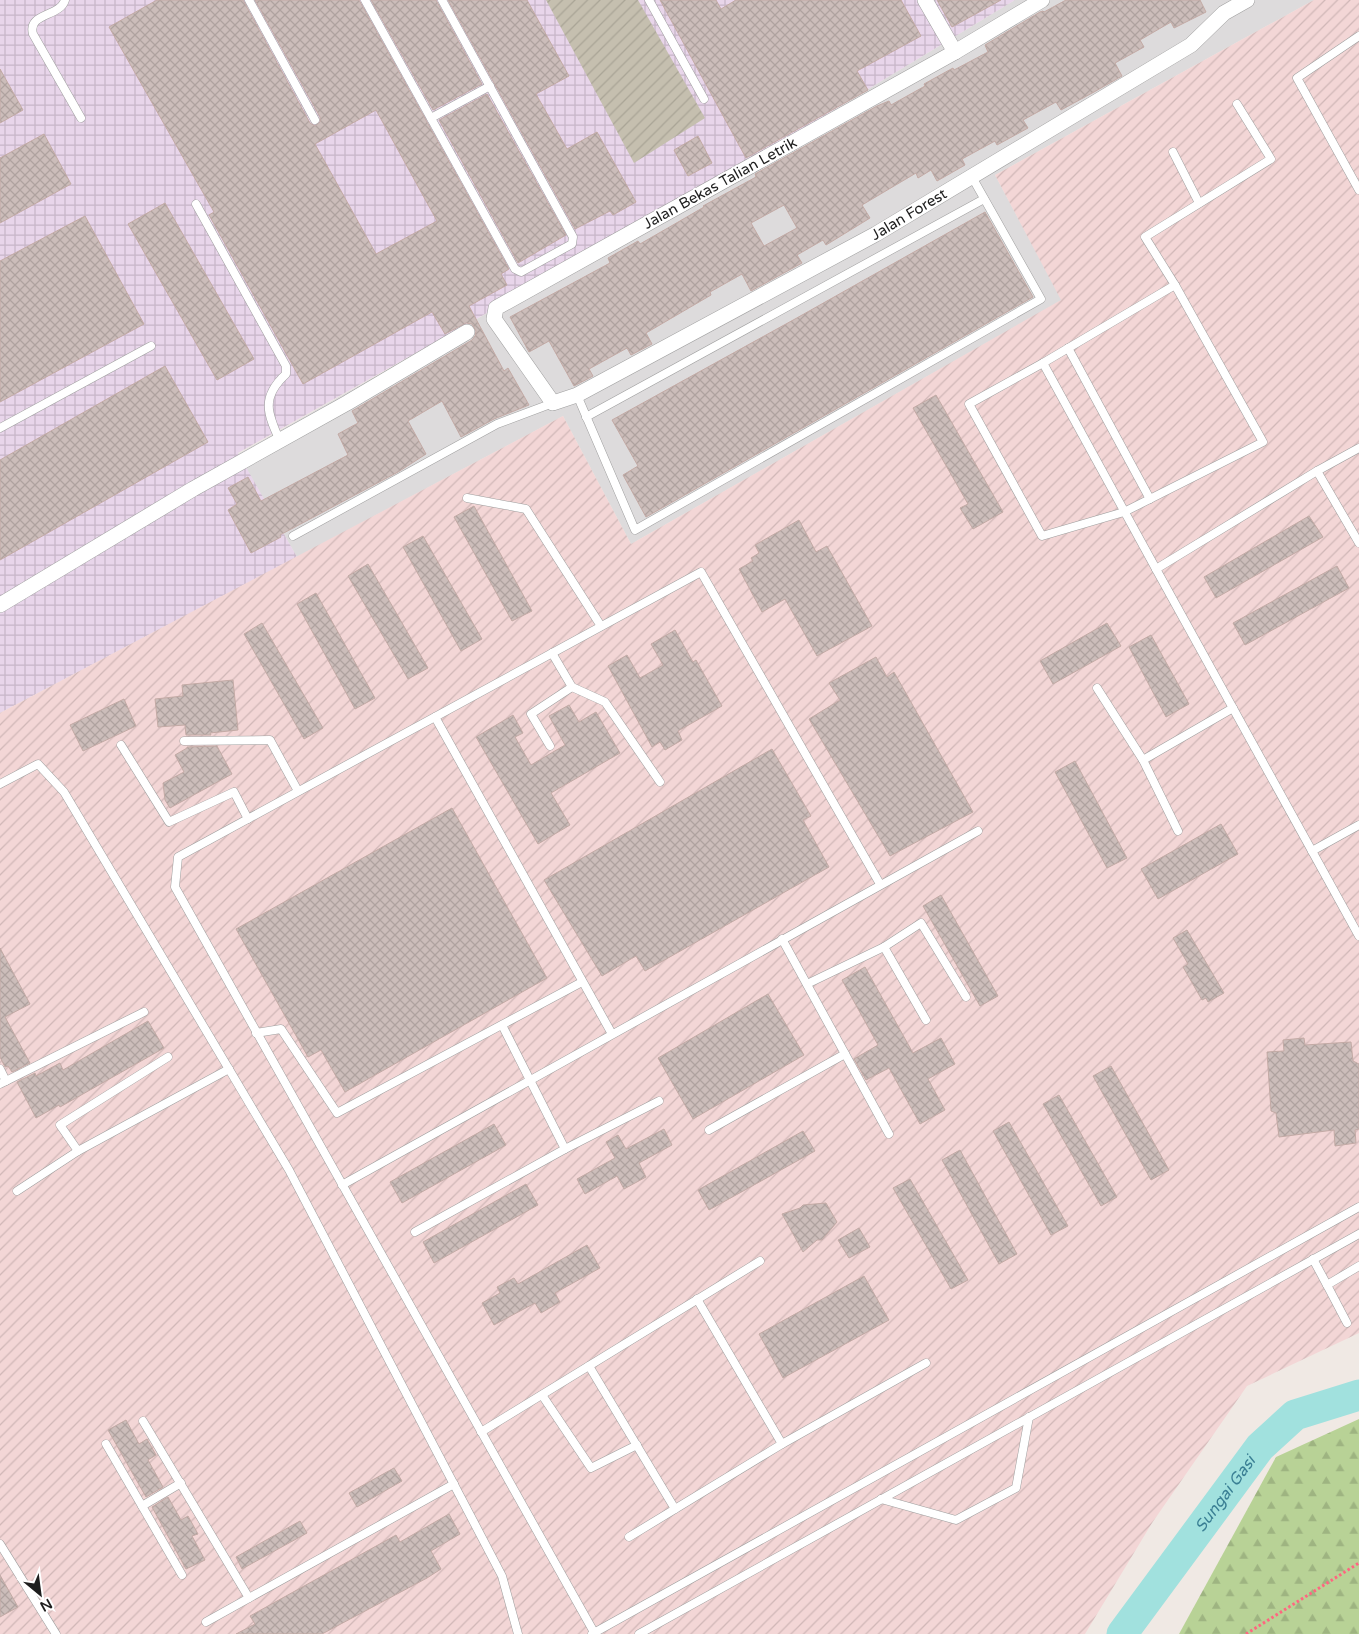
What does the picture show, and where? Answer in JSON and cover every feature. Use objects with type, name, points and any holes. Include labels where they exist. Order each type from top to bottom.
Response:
[{"type":"street","points":[[925,0],[955,52]]},
{"type":"street","name":"Jalan Bekas Talian Letrik","points":[[553,403],[494,319],[496,308],[955,52],[1042,0]]},
{"type":"street","name":"Jalan Forest","points":[[553,403],[576,395],[876,234],[1191,45],[1220,6],[1247,0]]},
{"type":"street","points":[[0,605],[194,489],[467,332]]},
{"type":"lane","points":[[65,0],[60,8],[37,19],[31,28],[32,34],[81,118]]},
{"type":"lane","points":[[250,0],[316,120]]},
{"type":"lane","points":[[365,0],[515,269],[521,272],[572,244],[574,237],[442,0]]},
{"type":"lane","points":[[649,0],[704,99]]},
{"type":"lane","points":[[1359,36],[1297,78],[1359,190]]},
{"type":"lane","points":[[431,118],[490,86]]},
{"type":"lane","points":[[1175,285],[1043,363],[969,404],[1042,536],[1124,512],[1263,442],[1175,285],[1146,237],[1271,159],[1237,104]]},
{"type":"lane","points":[[1173,152],[1199,203]]},
{"type":"lane","points":[[576,395],[635,530],[1041,299],[972,176]]},
{"type":"lane","points":[[586,417],[984,199]]},
{"type":"lane","points":[[196,204],[286,366],[286,374],[276,383],[270,398],[269,408],[270,419],[280,441]]},
{"type":"lane","points":[[0,428],[151,346]]},
{"type":"lane","points":[[1068,348],[1150,499]]},
{"type":"lane","points":[[1043,363],[1359,936]]},
{"type":"lane","points":[[294,536],[497,424],[553,403]]},
{"type":"lane","points":[[1156,569],[1317,471],[1359,448]]},
{"type":"lane","points":[[1317,471],[1359,543]]},
{"type":"lane","points":[[467,498],[526,509],[601,626]]},
{"type":"lane","points":[[880,884],[701,572],[178,857],[175,888],[594,1634],[1359,1207]]},
{"type":"lane","points":[[552,653],[572,687],[605,702],[660,782]]},
{"type":"lane","points":[[550,746],[531,714],[572,687]]},
{"type":"lane","points":[[1097,688],[1143,760],[1178,831]]},
{"type":"lane","points":[[1143,760],[1233,708]]},
{"type":"lane","points":[[435,716],[612,1034]]},
{"type":"lane","points":[[184,741],[270,740],[298,791]]},
{"type":"lane","points":[[120,745],[169,822],[234,792],[248,818]]},
{"type":"lane","points":[[0,784],[38,764],[64,792],[289,1170],[502,1576],[518,1634]]},
{"type":"lane","points":[[1312,851],[1359,825]]},
{"type":"lane","points":[[342,1185],[978,831]]},
{"type":"lane","points":[[807,984],[884,947],[921,923],[966,997]]},
{"type":"lane","points":[[782,939],[889,1134]]},
{"type":"lane","points":[[884,947],[926,1020]]},
{"type":"lane","points":[[256,1033],[280,1029],[337,1114],[582,982]]},
{"type":"lane","points":[[0,1069],[3,1082],[144,1012]]},
{"type":"lane","points":[[502,1025],[566,1149]]},
{"type":"lane","points":[[709,1130],[845,1054]]},
{"type":"lane","points":[[78,1151],[60,1125],[168,1057]]},
{"type":"lane","points":[[17,1191],[78,1151],[229,1069]]},
{"type":"lane","points":[[415,1232],[566,1149],[659,1101]]},
{"type":"lane","points":[[638,1634],[1359,1234]]},
{"type":"lane","points":[[1313,1259],[1347,1323]]},
{"type":"lane","points":[[481,1432],[760,1261]]},
{"type":"lane","points":[[1327,1284],[1359,1266]]},
{"type":"lane","points":[[697,1299],[782,1444]]},
{"type":"lane","points":[[629,1537],[782,1444],[926,1363]]},
{"type":"lane","points":[[589,1366],[675,1509]]},
{"type":"lane","points":[[542,1395],[591,1468],[636,1445]]},
{"type":"lane","points":[[881,1499],[956,1520],[1016,1488],[1029,1417]]},
{"type":"lane","points":[[143,1421],[249,1598]]},
{"type":"lane","points":[[106,1444],[182,1575]]},
{"type":"lane","points":[[142,1506],[181,1484]]},
{"type":"lane","points":[[206,1622],[454,1484]]},
{"type":"lane","points":[[0,1544],[56,1634]]},
{"type":"path","points":[[1246,1634],[1359,1563]]},
{"type":"shaded area","points":[[0,0],[1015,0],[659,216],[238,453],[297,557],[0,713]]},
{"type":"shaded area","points":[[546,0],[638,0],[705,118],[634,163]]},
{"type":"shaded area","points":[[1015,0],[1314,0],[995,175],[1062,300],[631,544],[563,416],[297,557],[238,454],[659,216]]},
{"type":"shaded area","points":[[1314,0],[1359,0],[1359,1333],[1247,1386],[1152,1523],[1085,1634],[0,1634],[0,713],[563,416],[631,544],[1061,300],[995,175]]},
{"type":"green space","points":[[1359,1419],[1359,1634],[1179,1634],[1276,1457]]},
{"type":"building","points":[[157,0],[243,0],[310,123],[315,126],[320,122],[320,117],[255,0],[359,0],[509,269],[501,274],[507,285],[469,306],[504,371],[508,368],[529,405],[494,419],[461,437],[442,401],[408,421],[426,454],[398,472],[280,535],[281,537],[251,553],[228,510],[237,504],[228,488],[248,477],[261,501],[348,455],[338,434],[358,423],[352,411],[472,340],[476,331],[472,324],[466,323],[445,334],[432,312],[303,384],[209,215],[214,212],[109,27]],"holes":[[[376,110],[437,221],[376,254],[315,144]]]},
{"type":"building","points":[[371,0],[436,0],[482,84],[433,110]]},
{"type":"building","points":[[448,0],[527,0],[569,76],[536,94],[567,149],[597,132],[636,202],[613,215],[610,211],[575,229]]},
{"type":"building","points":[[660,0],[716,0],[721,9],[736,0],[901,0],[921,36],[857,71],[868,90],[746,158]]},
{"type":"building","points":[[937,0],[1001,0],[952,27]]},
{"type":"building","points":[[1066,0],[1200,0],[1206,12],[1174,28],[1171,22],[1140,40],[1144,47],[1115,63],[1122,76],[1061,110],[1056,102],[1023,120],[1028,128],[997,145],[995,141],[962,159],[965,165],[937,181],[931,170],[918,178],[916,173],[862,205],[870,218],[826,245],[823,240],[797,255],[802,263],[751,291],[742,274],[710,292],[711,295],[646,333],[652,344],[631,355],[627,348],[589,369],[593,376],[574,386],[549,341],[529,352],[510,317],[610,263],[608,258],[638,241],[640,244],[756,177],[755,174],[877,106],[889,101],[891,105],[953,68],[954,70],[988,52],[985,45],[1040,12],[1044,12]],"holes":[[[784,205],[797,228],[764,246],[751,223]]]},
{"type":"building","points":[[0,69],[23,110],[0,123]]},
{"type":"building","points":[[487,94],[566,235],[518,263],[439,120]]},
{"type":"building","points":[[44,134],[71,184],[0,223],[0,158]]},
{"type":"building","points":[[698,136],[712,163],[688,176],[674,150]]},
{"type":"building","points":[[165,203],[254,359],[217,380],[128,224]]},
{"type":"building","points":[[985,212],[1033,297],[646,517],[623,475],[638,466],[612,420]]},
{"type":"building","points":[[85,216],[144,324],[0,402],[0,261]]},
{"type":"building","points":[[165,366],[208,442],[0,560],[0,460]]},
{"type":"building","points":[[936,395],[1003,512],[973,529],[960,508],[968,504],[913,408]]},
{"type":"building","points":[[474,506],[532,611],[512,621],[454,517]]},
{"type":"building","points":[[1309,516],[1323,537],[1216,598],[1204,577]]},
{"type":"building","points":[[799,520],[816,552],[827,546],[872,626],[817,656],[785,599],[762,612],[739,569],[753,561],[751,558],[759,553],[755,545]]},
{"type":"building","points":[[423,536],[482,639],[461,651],[403,547]]},
{"type":"building","points":[[368,564],[428,668],[408,679],[348,576]]},
{"type":"building","points":[[1337,566],[1349,588],[1245,645],[1233,623]]},
{"type":"building","points":[[316,593],[375,698],[355,709],[297,604]]},
{"type":"building","points":[[262,623],[323,728],[304,739],[244,634]]},
{"type":"building","points":[[1107,623],[1121,646],[1053,684],[1040,661]]},
{"type":"building","points":[[675,630],[693,662],[696,660],[722,706],[678,731],[682,740],[665,750],[660,742],[652,747],[608,666],[627,655],[640,678],[663,665],[651,644]]},
{"type":"building","points":[[1151,635],[1189,704],[1166,717],[1129,647]]},
{"type":"building","points":[[876,657],[887,677],[894,672],[973,812],[890,856],[809,719],[840,700],[829,683]]},
{"type":"building","points":[[233,680],[238,730],[210,733],[211,735],[186,735],[185,725],[158,727],[155,699],[183,696],[182,685]]},
{"type":"building","points":[[124,699],[136,726],[83,751],[70,725]]},
{"type":"building","points":[[569,705],[579,722],[596,712],[620,753],[551,793],[570,825],[538,844],[476,737],[513,715],[523,733],[515,737],[531,765],[565,745],[549,716]]},
{"type":"building","points":[[217,746],[232,774],[170,808],[165,800],[163,783],[184,772],[175,755],[187,747]]},
{"type":"building","points":[[772,749],[811,816],[803,820],[829,867],[645,971],[636,956],[602,976],[544,880]]},
{"type":"building","points":[[1075,761],[1127,858],[1107,868],[1055,772]]},
{"type":"building","points":[[452,808],[547,978],[345,1092],[321,1050],[308,1057],[236,929]]},
{"type":"building","points":[[1221,824],[1238,854],[1158,899],[1141,869]]},
{"type":"building","points":[[941,895],[998,996],[980,1006],[923,906]]},
{"type":"building","points":[[1187,930],[1224,993],[1208,1002],[1206,998],[1202,1000],[1183,967],[1188,964],[1173,938]]},
{"type":"building","points":[[0,948],[30,1004],[5,1017],[30,1063],[12,1072],[8,1066],[5,1067],[0,1057]]},
{"type":"building","points":[[865,967],[913,1053],[941,1038],[955,1064],[928,1079],[945,1110],[920,1124],[889,1068],[866,1080],[854,1059],[878,1045],[842,980]]},
{"type":"building","points":[[768,994],[804,1055],[693,1119],[658,1058]]},
{"type":"building","points":[[148,1021],[164,1048],[60,1107],[59,1105],[36,1118],[17,1082],[35,1073],[36,1076],[60,1063],[63,1070]]},
{"type":"building","points":[[1304,1038],[1305,1045],[1351,1042],[1353,1061],[1359,1064],[1359,1129],[1355,1130],[1356,1143],[1335,1146],[1334,1130],[1279,1137],[1276,1113],[1271,1111],[1267,1052],[1284,1051],[1283,1040]]},
{"type":"building","points":[[1111,1066],[1169,1170],[1151,1180],[1093,1076]]},
{"type":"building","points":[[1059,1095],[1117,1197],[1101,1206],[1043,1104]]},
{"type":"building","points":[[1009,1122],[1068,1226],[1051,1235],[993,1131]]},
{"type":"building","points":[[494,1124],[506,1145],[402,1203],[390,1182]]},
{"type":"building","points":[[664,1129],[672,1145],[639,1163],[646,1177],[624,1189],[617,1176],[585,1194],[577,1179],[615,1158],[606,1142],[618,1135],[626,1149]]},
{"type":"building","points":[[803,1131],[815,1151],[709,1210],[698,1190]]},
{"type":"building","points":[[960,1150],[1017,1254],[999,1264],[942,1160]]},
{"type":"building","points":[[910,1179],[968,1280],[951,1289],[893,1188]]},
{"type":"building","points":[[526,1184],[538,1205],[434,1263],[423,1242]]},
{"type":"building","points":[[826,1203],[837,1222],[822,1240],[817,1240],[803,1252],[782,1214],[800,1208],[803,1205]]},
{"type":"building","points":[[859,1228],[870,1247],[849,1258],[838,1240]]},
{"type":"building","points":[[587,1245],[600,1268],[555,1293],[560,1302],[541,1313],[535,1303],[494,1325],[482,1303],[500,1293],[497,1287],[514,1278],[518,1284]]},
{"type":"building","points":[[864,1276],[889,1320],[783,1378],[759,1334]]},
{"type":"building","points":[[126,1420],[139,1444],[147,1439],[156,1455],[148,1460],[163,1487],[146,1497],[108,1430]]},
{"type":"building","points":[[394,1468],[402,1481],[357,1507],[349,1493]]},
{"type":"building","points":[[168,1497],[181,1520],[188,1516],[198,1534],[192,1536],[205,1560],[186,1569],[152,1507]]},
{"type":"building","points":[[449,1514],[460,1534],[431,1551],[441,1569],[427,1578],[322,1634],[236,1634],[255,1624],[250,1616],[396,1535],[400,1542]]},
{"type":"building","points":[[300,1521],[307,1533],[242,1569],[236,1557]]},
{"type":"building","points":[[0,1575],[18,1607],[0,1617]]},
{"type":"waterway","name":"Sungai Gasi","points":[[1122,1634],[1260,1447],[1295,1415],[1359,1395]]}]
